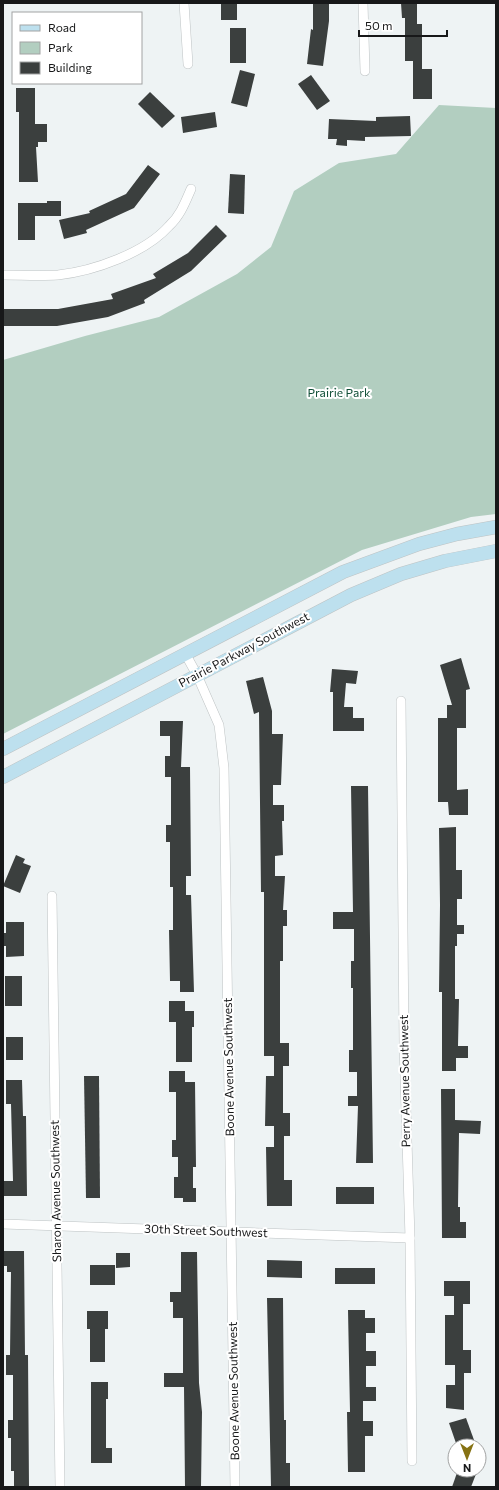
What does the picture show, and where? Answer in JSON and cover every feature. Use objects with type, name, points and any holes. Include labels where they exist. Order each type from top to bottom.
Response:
[{"type":"street","points":[[184,3],[188,64]]},
{"type":"street","points":[[362,3],[365,71]]},
{"type":"street","points":[[3,275],[57,275],[82,272],[106,264],[141,248],[158,238],[170,226],[181,212],[191,189]]},
{"type":"street","name":"Prairie Parkway Southwest","points":[[3,750],[343,572],[419,544],[465,532],[496,527]]},
{"type":"street","name":"Prairie Parkway Southwest","points":[[3,777],[351,595],[401,574],[445,560],[496,550]]},
{"type":"street","name":"Boone Avenue Southwest","points":[[186,655],[197,675],[219,725],[224,768],[235,1487]]},
{"type":"street","name":"Perry Avenue Southwest","points":[[401,701],[404,1044],[410,1238],[412,1461]]},
{"type":"street","name":"Sharon Avenue Southwest","points":[[52,896],[60,1487]]},
{"type":"street","name":"30th Street Southwest","points":[[3,1224],[410,1238]]},
{"type":"green space","name":"Prairie Park","points":[[439,105],[496,108],[496,514],[471,517],[362,550],[3,734],[3,360],[85,336],[159,317],[237,274],[271,247],[294,191],[339,163],[396,154]]},
{"type":"building","points":[[221,3],[237,3],[237,20],[221,20]]},
{"type":"building","points":[[313,3],[329,3],[329,21],[323,66],[307,64],[311,29],[313,30]]},
{"type":"building","points":[[401,3],[417,3],[417,24],[422,24],[422,69],[432,69],[432,99],[413,99],[413,61],[405,61],[405,18],[402,18]]},
{"type":"building","points":[[230,28],[246,28],[246,63],[230,63]]},
{"type":"building","points":[[240,70],[255,74],[247,107],[231,103]]},
{"type":"building","points":[[311,75],[330,101],[317,110],[298,84]]},
{"type":"building","points":[[16,88],[35,88],[35,124],[47,124],[47,142],[38,142],[38,147],[36,147],[38,182],[19,182],[19,112],[16,112]]},
{"type":"building","points":[[150,92],[175,116],[162,128],[138,104]]},
{"type":"building","points":[[215,112],[217,127],[183,133],[181,117]]},
{"type":"building","points":[[410,116],[411,136],[365,137],[365,141],[347,140],[347,146],[336,145],[337,139],[328,139],[329,119],[376,121],[376,117]]},
{"type":"building","points":[[148,165],[160,174],[134,208],[86,230],[87,233],[64,239],[59,220],[90,213],[89,211],[126,194]]},
{"type":"building","points":[[230,174],[245,175],[244,214],[228,213]]},
{"type":"building","points":[[47,201],[61,201],[61,216],[35,216],[35,240],[18,240],[18,203],[47,203]]},
{"type":"building","points":[[216,225],[227,236],[191,271],[144,300],[145,303],[108,317],[57,326],[3,326],[3,309],[58,309],[113,299],[111,294],[156,278],[153,274],[188,253]]},
{"type":"building","points":[[461,658],[470,689],[466,690],[466,728],[457,728],[457,790],[468,789],[468,815],[449,815],[448,802],[438,802],[438,718],[447,718],[447,705],[452,705],[440,665]]},
{"type":"building","points":[[332,669],[358,671],[356,684],[346,683],[344,707],[353,707],[353,718],[364,718],[364,731],[333,731],[333,692],[330,692]]},
{"type":"building","points":[[263,677],[272,711],[272,734],[283,734],[281,785],[273,785],[273,805],[284,805],[284,821],[282,821],[283,855],[275,856],[275,876],[285,876],[283,910],[287,910],[287,926],[283,926],[283,961],[280,961],[280,1043],[289,1043],[289,1066],[283,1066],[283,1113],[290,1113],[290,1136],[284,1136],[284,1180],[292,1180],[292,1206],[267,1206],[266,1147],[274,1147],[274,1126],[265,1126],[266,1076],[274,1076],[274,1056],[264,1056],[264,892],[261,892],[259,712],[254,714],[246,681]]},
{"type":"building","points":[[160,721],[183,721],[181,767],[190,767],[191,876],[186,876],[186,895],[191,895],[194,992],[180,992],[180,981],[170,981],[169,930],[173,930],[173,887],[170,887],[170,842],[166,842],[166,825],[171,825],[171,777],[165,777],[165,756],[170,756],[170,736],[160,736]]},
{"type":"building","points":[[351,786],[368,786],[373,1163],[356,1163],[358,1106],[348,1106],[348,1096],[357,1096],[357,1072],[349,1072],[349,1050],[353,1050],[353,988],[351,988],[351,961],[354,961],[354,929],[333,929],[333,912],[353,912]]},
{"type":"building","points":[[456,827],[456,870],[462,870],[462,899],[457,899],[457,925],[464,925],[464,934],[457,934],[457,946],[455,946],[455,999],[459,999],[458,1046],[468,1046],[468,1058],[456,1058],[456,1071],[442,1071],[442,992],[439,992],[439,828]]},
{"type":"building","points":[[16,855],[25,859],[23,863],[31,866],[20,893],[3,886]]},
{"type":"building","points":[[6,922],[24,922],[24,956],[6,957],[6,946],[3,946],[3,933],[6,933]]},
{"type":"building","points":[[5,976],[22,976],[22,1006],[5,1006]]},
{"type":"building","points":[[169,1001],[185,1001],[185,1011],[194,1011],[194,1027],[192,1027],[192,1062],[176,1062],[176,1022],[169,1022]]},
{"type":"building","points":[[6,1037],[23,1037],[23,1060],[6,1060]]},
{"type":"building","points":[[169,1071],[185,1071],[185,1082],[195,1082],[196,1167],[193,1167],[193,1188],[196,1188],[196,1202],[183,1202],[183,1198],[174,1198],[174,1177],[178,1177],[178,1157],[172,1157],[172,1140],[176,1140],[176,1092],[169,1092]]},
{"type":"building","points":[[84,1076],[99,1076],[100,1198],[86,1198]]},
{"type":"building","points":[[6,1080],[22,1080],[23,1116],[26,1116],[27,1196],[3,1196],[3,1181],[13,1181],[11,1104],[6,1104]]},
{"type":"building","points":[[441,1089],[455,1089],[455,1120],[481,1121],[480,1134],[459,1133],[458,1207],[460,1207],[460,1222],[466,1222],[466,1238],[442,1238]]},
{"type":"building","points":[[336,1187],[374,1187],[374,1204],[336,1204]]},
{"type":"building","points":[[3,1251],[24,1251],[25,1355],[28,1355],[29,1487],[14,1487],[14,1471],[11,1471],[11,1438],[8,1438],[8,1420],[13,1420],[13,1375],[6,1375],[6,1355],[10,1355],[11,1272],[7,1272],[7,1266],[3,1266]]},
{"type":"building","points":[[181,1252],[197,1252],[199,1383],[202,1412],[201,1487],[185,1487],[184,1387],[164,1387],[164,1373],[183,1373],[183,1318],[173,1318],[173,1302],[170,1302],[170,1292],[181,1292]]},
{"type":"building","points":[[116,1253],[130,1253],[130,1267],[116,1268]]},
{"type":"building","points":[[267,1260],[302,1261],[302,1278],[267,1277]]},
{"type":"building","points":[[90,1265],[115,1265],[115,1285],[90,1285]]},
{"type":"building","points":[[335,1268],[375,1268],[375,1284],[335,1284]]},
{"type":"building","points":[[444,1281],[470,1281],[470,1304],[463,1304],[463,1350],[471,1350],[471,1373],[464,1373],[464,1410],[446,1408],[446,1385],[455,1385],[455,1365],[445,1365],[445,1315],[454,1315],[454,1296],[444,1296]]},
{"type":"building","points":[[267,1298],[283,1298],[284,1420],[286,1420],[286,1463],[290,1463],[290,1487],[271,1487]]},
{"type":"building","points":[[348,1310],[365,1310],[365,1318],[375,1318],[375,1333],[366,1333],[366,1351],[376,1351],[376,1366],[366,1366],[366,1387],[376,1387],[376,1401],[363,1401],[363,1421],[373,1421],[373,1436],[365,1436],[365,1472],[348,1472],[347,1412],[350,1412]]},
{"type":"building","points":[[87,1311],[108,1311],[108,1329],[105,1329],[105,1362],[90,1362],[90,1329],[87,1329]]},
{"type":"building","points":[[91,1382],[108,1382],[108,1399],[106,1399],[106,1448],[112,1448],[112,1463],[91,1463]]},
{"type":"building","points":[[466,1418],[473,1438],[454,1438],[449,1423]]},
{"type":"building","points":[[455,1478],[474,1478],[471,1487],[452,1487]]}]
